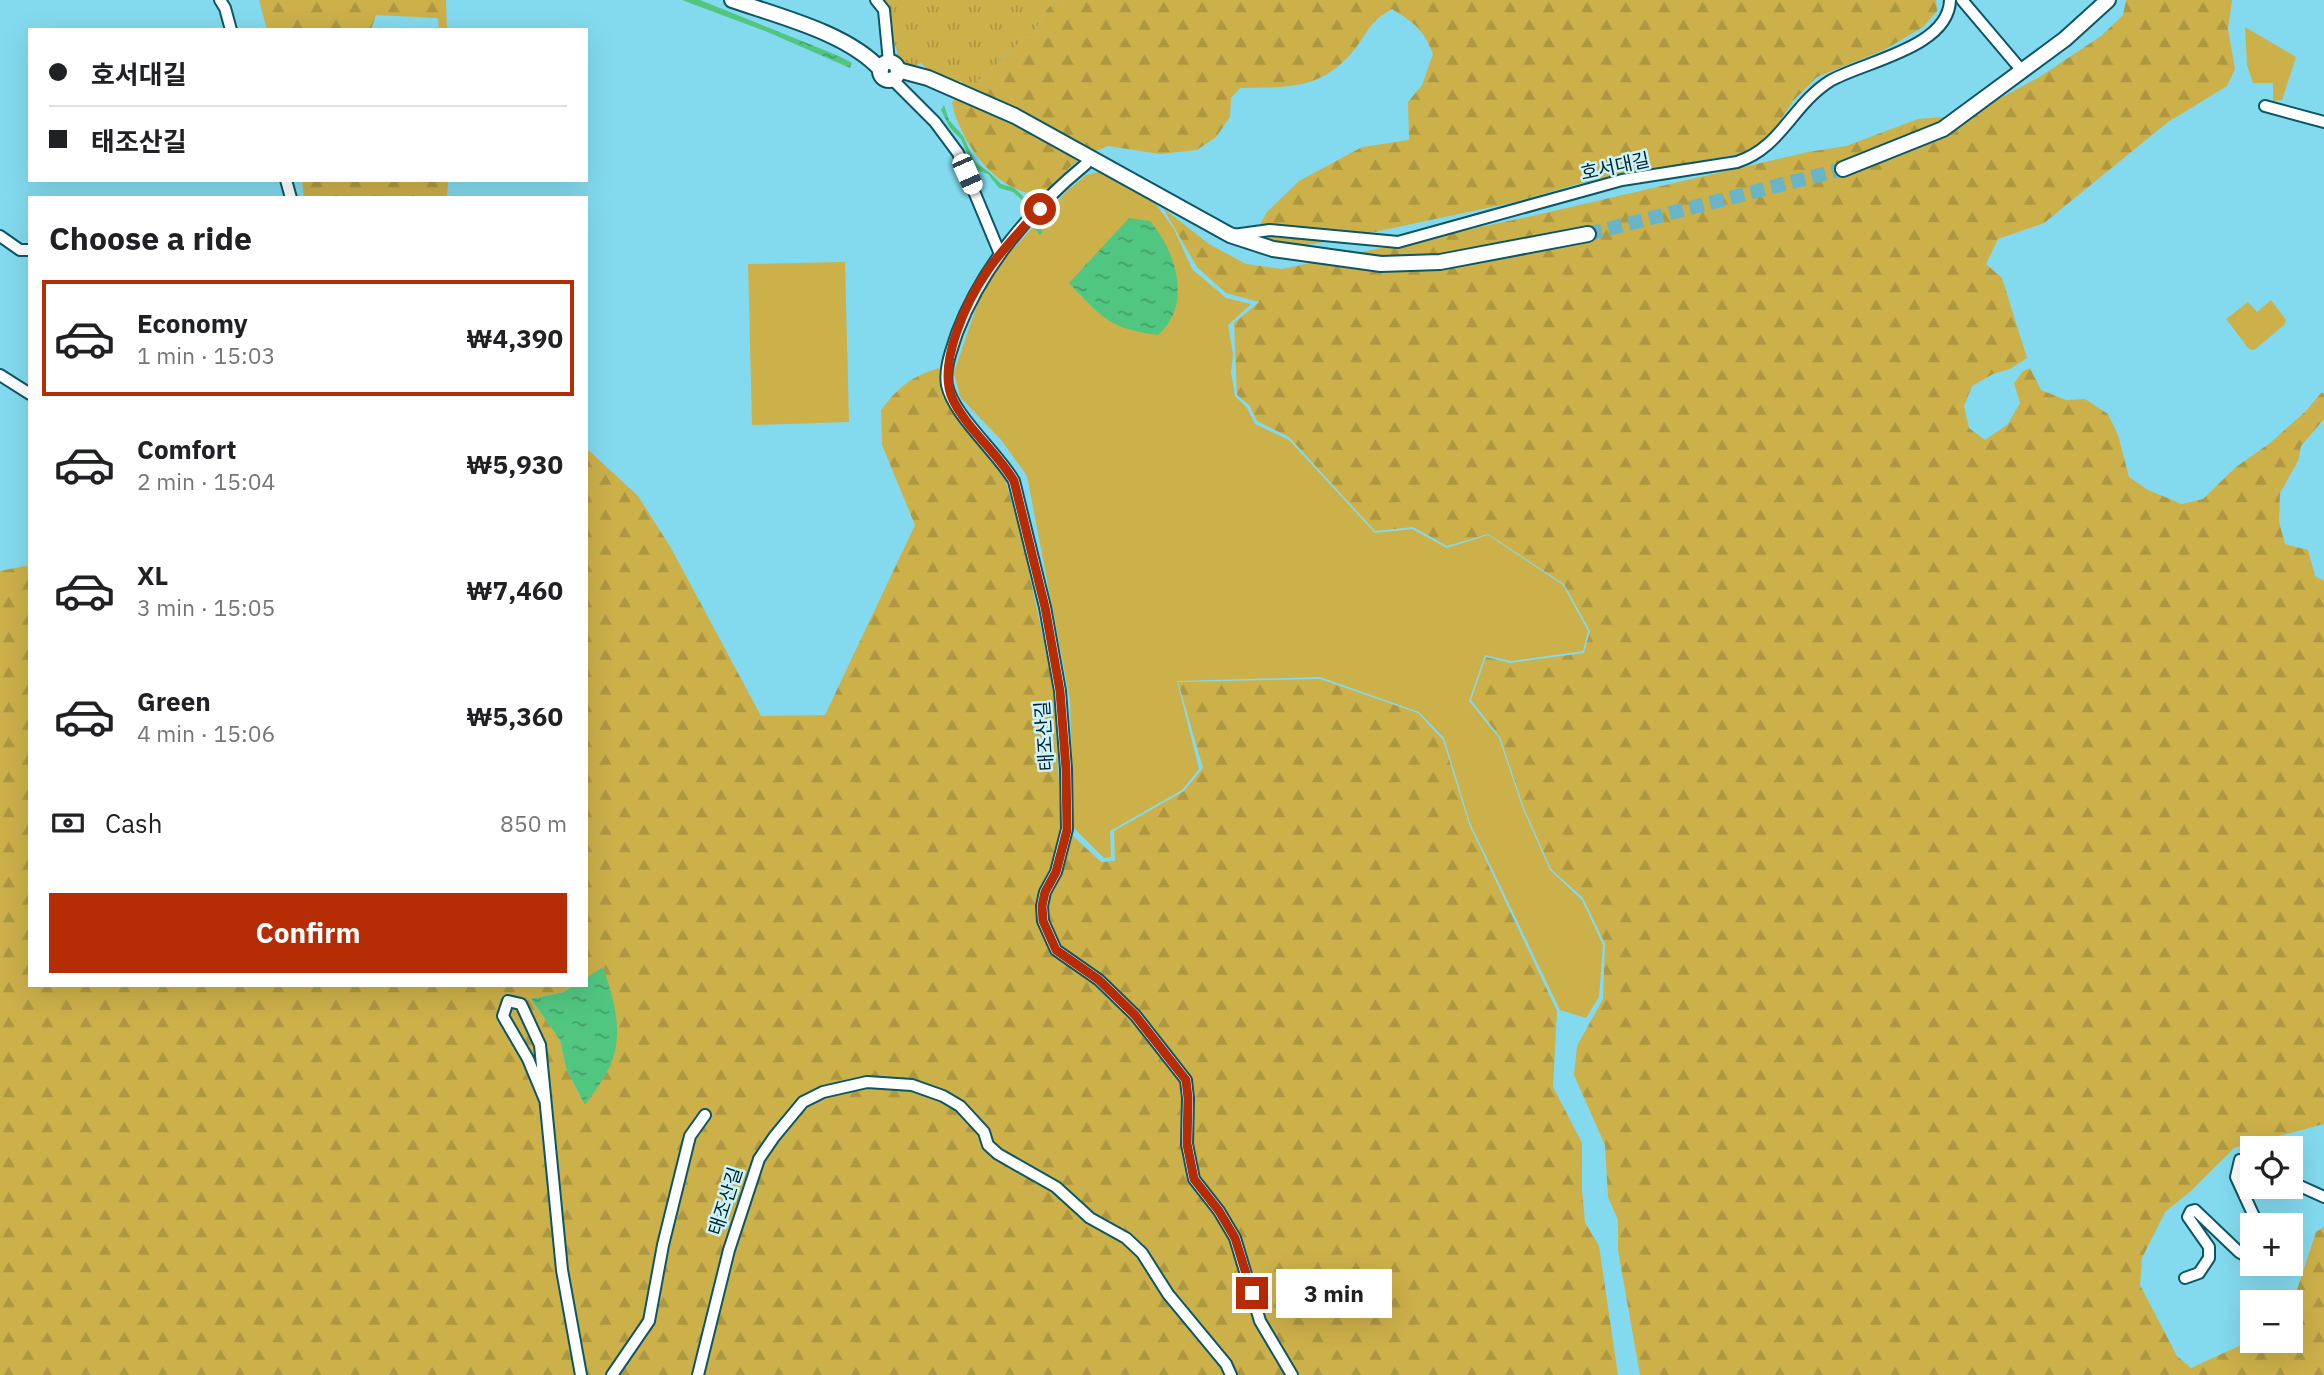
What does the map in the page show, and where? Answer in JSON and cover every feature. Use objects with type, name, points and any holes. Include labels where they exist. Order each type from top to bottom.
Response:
[{"type":"street","points":[[220,0],[225,8],[230,28]]},
{"type":"street","points":[[732,0],[832,37],[890,70],[928,78],[1014,116],[1230,235],[1273,249],[1381,264],[1440,261],[1588,234]]},
{"type":"street","points":[[876,0],[884,10],[890,70],[958,153],[1000,254],[1065,181],[1086,164]]},
{"type":"street","name":"호서대길","points":[[1230,235],[1270,230],[1398,242],[1622,180],[1737,162],[1752,157],[1776,138],[1807,99],[1832,80],[1924,40],[1950,9],[1950,0]]},
{"type":"street","points":[[1962,0],[2023,72]]},
{"type":"street","points":[[1843,169],[1943,129],[2023,72],[2108,0]]},
{"type":"street","points":[[2265,106],[2324,122]]},
{"type":"street","points":[[2,240],[20,250],[28,250]]},
{"type":"street","name":"태조산길","points":[[1000,254],[977,289],[962,319],[952,346],[947,386],[954,402],[1004,463],[1014,481],[1045,607],[1060,691],[1067,830],[1056,872],[1045,892],[1043,921],[1056,950],[1099,980],[1135,1015],[1186,1080],[1187,1144],[1194,1179],[1219,1211],[1235,1238],[1260,1321],[1292,1375]]},
{"type":"street","points":[[0,375],[28,393]]},
{"type":"street","points":[[545,1100],[528,1059],[503,1016],[508,1001],[521,1004],[540,1045],[562,1270],[581,1375]]},
{"type":"street","name":"태조산길","points":[[698,1375],[729,1250],[759,1159],[803,1102],[842,1086],[867,1082],[912,1085],[960,1106],[984,1132],[988,1145],[998,1154],[1056,1187],[1090,1218],[1126,1237],[1142,1253],[1168,1294],[1226,1364],[1231,1375]]},
{"type":"street","points":[[612,1375],[649,1321],[663,1245],[690,1136],[705,1115]]},
{"type":"street","points":[[2240,1160],[2236,1177],[2240,1186]]},
{"type":"street","points":[[2303,1187],[2324,1197]]},
{"type":"street","points":[[2185,1278],[2199,1273],[2208,1258],[2209,1247],[2190,1223],[2188,1217],[2191,1211],[2195,1210],[2240,1253]]},
{"type":"green space","points":[[259,0],[446,0],[447,28],[439,28],[438,18],[376,15],[372,28],[266,28]]},
{"type":"green space","points":[[872,0],[1057,0],[1048,8],[1031,37],[1024,38],[982,78],[965,87],[961,81],[940,83],[921,63],[913,67],[895,61],[897,50],[889,34],[888,16]]},
{"type":"green space","points":[[1057,0],[1936,0],[1937,11],[1923,27],[1884,50],[1817,77],[1793,101],[1774,130],[1749,152],[1584,182],[1515,202],[1337,240],[1280,249],[1261,245],[1258,228],[1267,212],[1299,181],[1362,147],[1409,140],[1408,102],[1422,85],[1433,54],[1417,27],[1392,9],[1374,22],[1343,62],[1317,79],[1289,86],[1240,88],[1231,98],[1230,117],[1216,137],[1197,150],[1160,154],[1108,146],[1088,154],[1069,168],[1044,194],[1027,193],[1012,187],[984,165],[963,134],[952,103],[965,87],[982,78],[1024,38],[1031,37],[1048,8]]},
{"type":"green space","points":[[2126,0],[2232,0],[2228,29],[2235,69],[2227,86],[2168,122],[2044,223],[1998,239],[1986,264],[2002,278],[2027,358],[1972,386],[1964,406],[1969,428],[1985,440],[2008,424],[2020,403],[2014,383],[2023,371],[2030,368],[2041,390],[2066,400],[2085,399],[2108,414],[2118,435],[2129,477],[2148,490],[2182,504],[2203,499],[2236,467],[2270,443],[2324,393],[2324,419],[2301,446],[2298,461],[2280,493],[2279,522],[2285,544],[2308,550],[2315,576],[2324,581],[2324,1124],[2279,1136],[2240,1136],[2240,1146],[2234,1148],[2191,1191],[2165,1212],[2142,1258],[2140,1285],[2177,1356],[2191,1368],[2240,1346],[2240,1353],[2303,1353],[2303,1290],[2297,1290],[2316,1232],[2324,1227],[2324,1375],[1640,1375],[1618,1250],[1618,1220],[1608,1197],[1605,1145],[1574,1075],[1577,1046],[1603,999],[1605,944],[1583,898],[1551,869],[1524,808],[1500,737],[1471,700],[1486,657],[1510,663],[1584,653],[1590,631],[1564,584],[1488,534],[1447,546],[1413,527],[1375,531],[1289,437],[1257,421],[1249,405],[1237,395],[1234,323],[1259,302],[1226,293],[1197,267],[1163,208],[1209,244],[1246,264],[1282,269],[1532,216],[1808,152],[1846,146],[1918,119],[1969,115],[2041,76],[2101,36],[2123,15]]},
{"type":"green space","points":[[2245,27],[2296,57],[2282,100],[2273,101],[2273,83],[2253,83],[2247,65]]},
{"type":"green space","points":[[1110,169],[1134,174],[1174,229],[1192,269],[1226,298],[1251,304],[1228,325],[1233,354],[1231,373],[1235,396],[1247,408],[1255,424],[1289,440],[1375,533],[1412,529],[1447,548],[1488,535],[1563,585],[1588,631],[1583,651],[1511,661],[1485,655],[1469,701],[1499,738],[1523,809],[1550,870],[1582,900],[1603,945],[1599,997],[1586,1018],[1560,1010],[1470,823],[1444,738],[1419,712],[1320,677],[1177,681],[1199,769],[1182,790],[1110,831],[1111,857],[1104,858],[1074,828],[1070,700],[1027,476],[1002,441],[960,397],[954,372],[984,285],[1007,255],[1067,191],[1086,175]]},
{"type":"green space","points":[[302,182],[448,182],[447,196],[304,196]]},
{"type":"green space","points":[[845,262],[849,422],[752,425],[748,264]]},
{"type":"green space","points":[[2271,300],[2286,320],[2284,325],[2254,350],[2249,349],[2226,319],[2248,302],[2257,312]]},
{"type":"green space","points":[[939,368],[940,381],[950,406],[1004,476],[1021,534],[1054,690],[1061,825],[1101,862],[1115,861],[1114,831],[1184,791],[1203,768],[1178,682],[1320,679],[1418,713],[1443,740],[1469,824],[1557,1011],[1553,1087],[1582,1143],[1585,1222],[1599,1246],[1618,1375],[0,1375],[0,571],[28,565],[28,987],[571,987],[564,992],[531,999],[560,1040],[566,1068],[585,1105],[604,967],[588,977],[588,450],[638,496],[671,548],[761,716],[825,715],[915,525],[882,445],[881,410],[906,383]]},
{"type":"water","points":[[682,0],[700,0],[852,63],[850,68],[765,31]]},
{"type":"water","points":[[944,105],[949,120],[963,136],[975,162],[1001,184],[1014,188],[1026,199],[1027,215],[1043,232],[1040,235],[1024,217],[1023,201],[1013,192],[999,188],[988,174],[977,170],[971,162],[961,139],[950,128],[941,110]]},
{"type":"water","points":[[1129,218],[1150,221],[1167,247],[1177,278],[1175,309],[1169,323],[1158,335],[1128,329],[1108,320],[1069,283]]},
{"type":"water","points":[[603,967],[614,1004],[617,1030],[614,1056],[607,1073],[585,1105],[566,1068],[560,1040],[531,999],[564,992],[571,987],[588,987],[588,977]]},
{"type":"tunnel","points":[[1588,234],[1843,169]]},
{"type":"route","points":[[1040,209],[1004,248],[977,289],[952,346],[947,386],[954,402],[1004,463],[1014,481],[1045,607],[1060,691],[1067,830],[1056,872],[1045,892],[1043,921],[1056,950],[1099,980],[1135,1015],[1186,1080],[1187,1144],[1194,1179],[1219,1211],[1235,1238],[1252,1293]]}]
